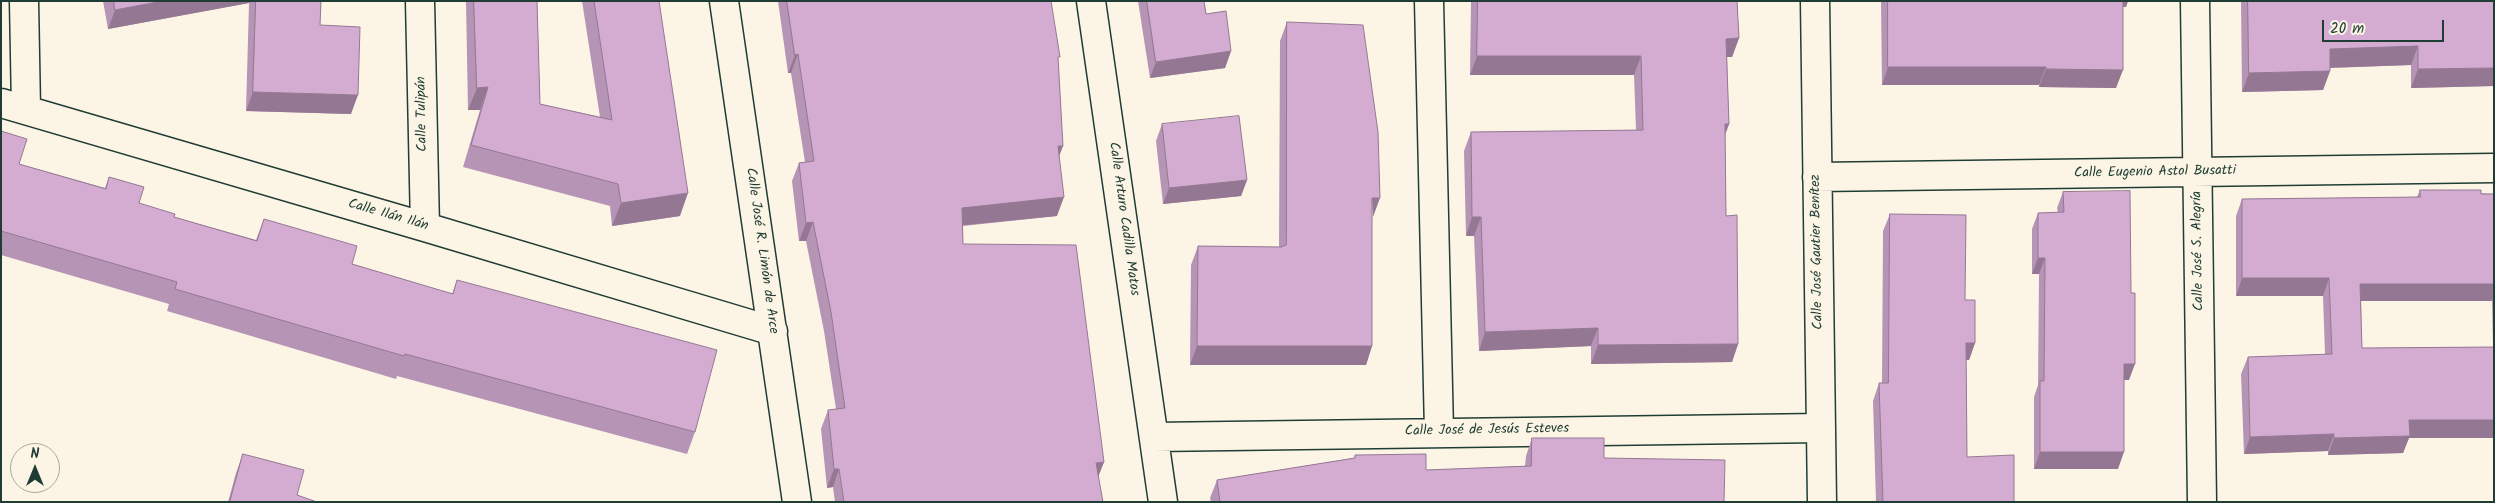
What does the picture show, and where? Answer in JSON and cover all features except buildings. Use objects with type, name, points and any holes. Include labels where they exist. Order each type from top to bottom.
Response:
[{"type":"street","points":[[14,106],[24,1]]},
{"type":"street","name":"Calle Tulipán","points":[[420,1],[425,226]]},
{"type":"street","name":"Calle José R. Limón de Arce","points":[[724,1],[797,502]]},
{"type":"street","name":"Calle Arturo Cadilla Matos","points":[[1091,1],[1163,502]]},
{"type":"street","points":[[1429,1],[1439,432]]},
{"type":"street","name":"Calle José Gautier Benítez","points":[[1815,1],[1822,502]]},
{"type":"street","name":"Calle José S. Alegría","points":[[2195,1],[2202,502]]},
{"type":"street","name":"Calle Ilán Ilán","points":[[14,106],[425,226],[773,331]]},
{"type":"street","name":"Calle Eugenio Astol Busatti","points":[[1817,176],[2494,168]]},
{"type":"street","name":"Calle José de Jesús Esteves","points":[[1154,437],[1821,428]]}]
